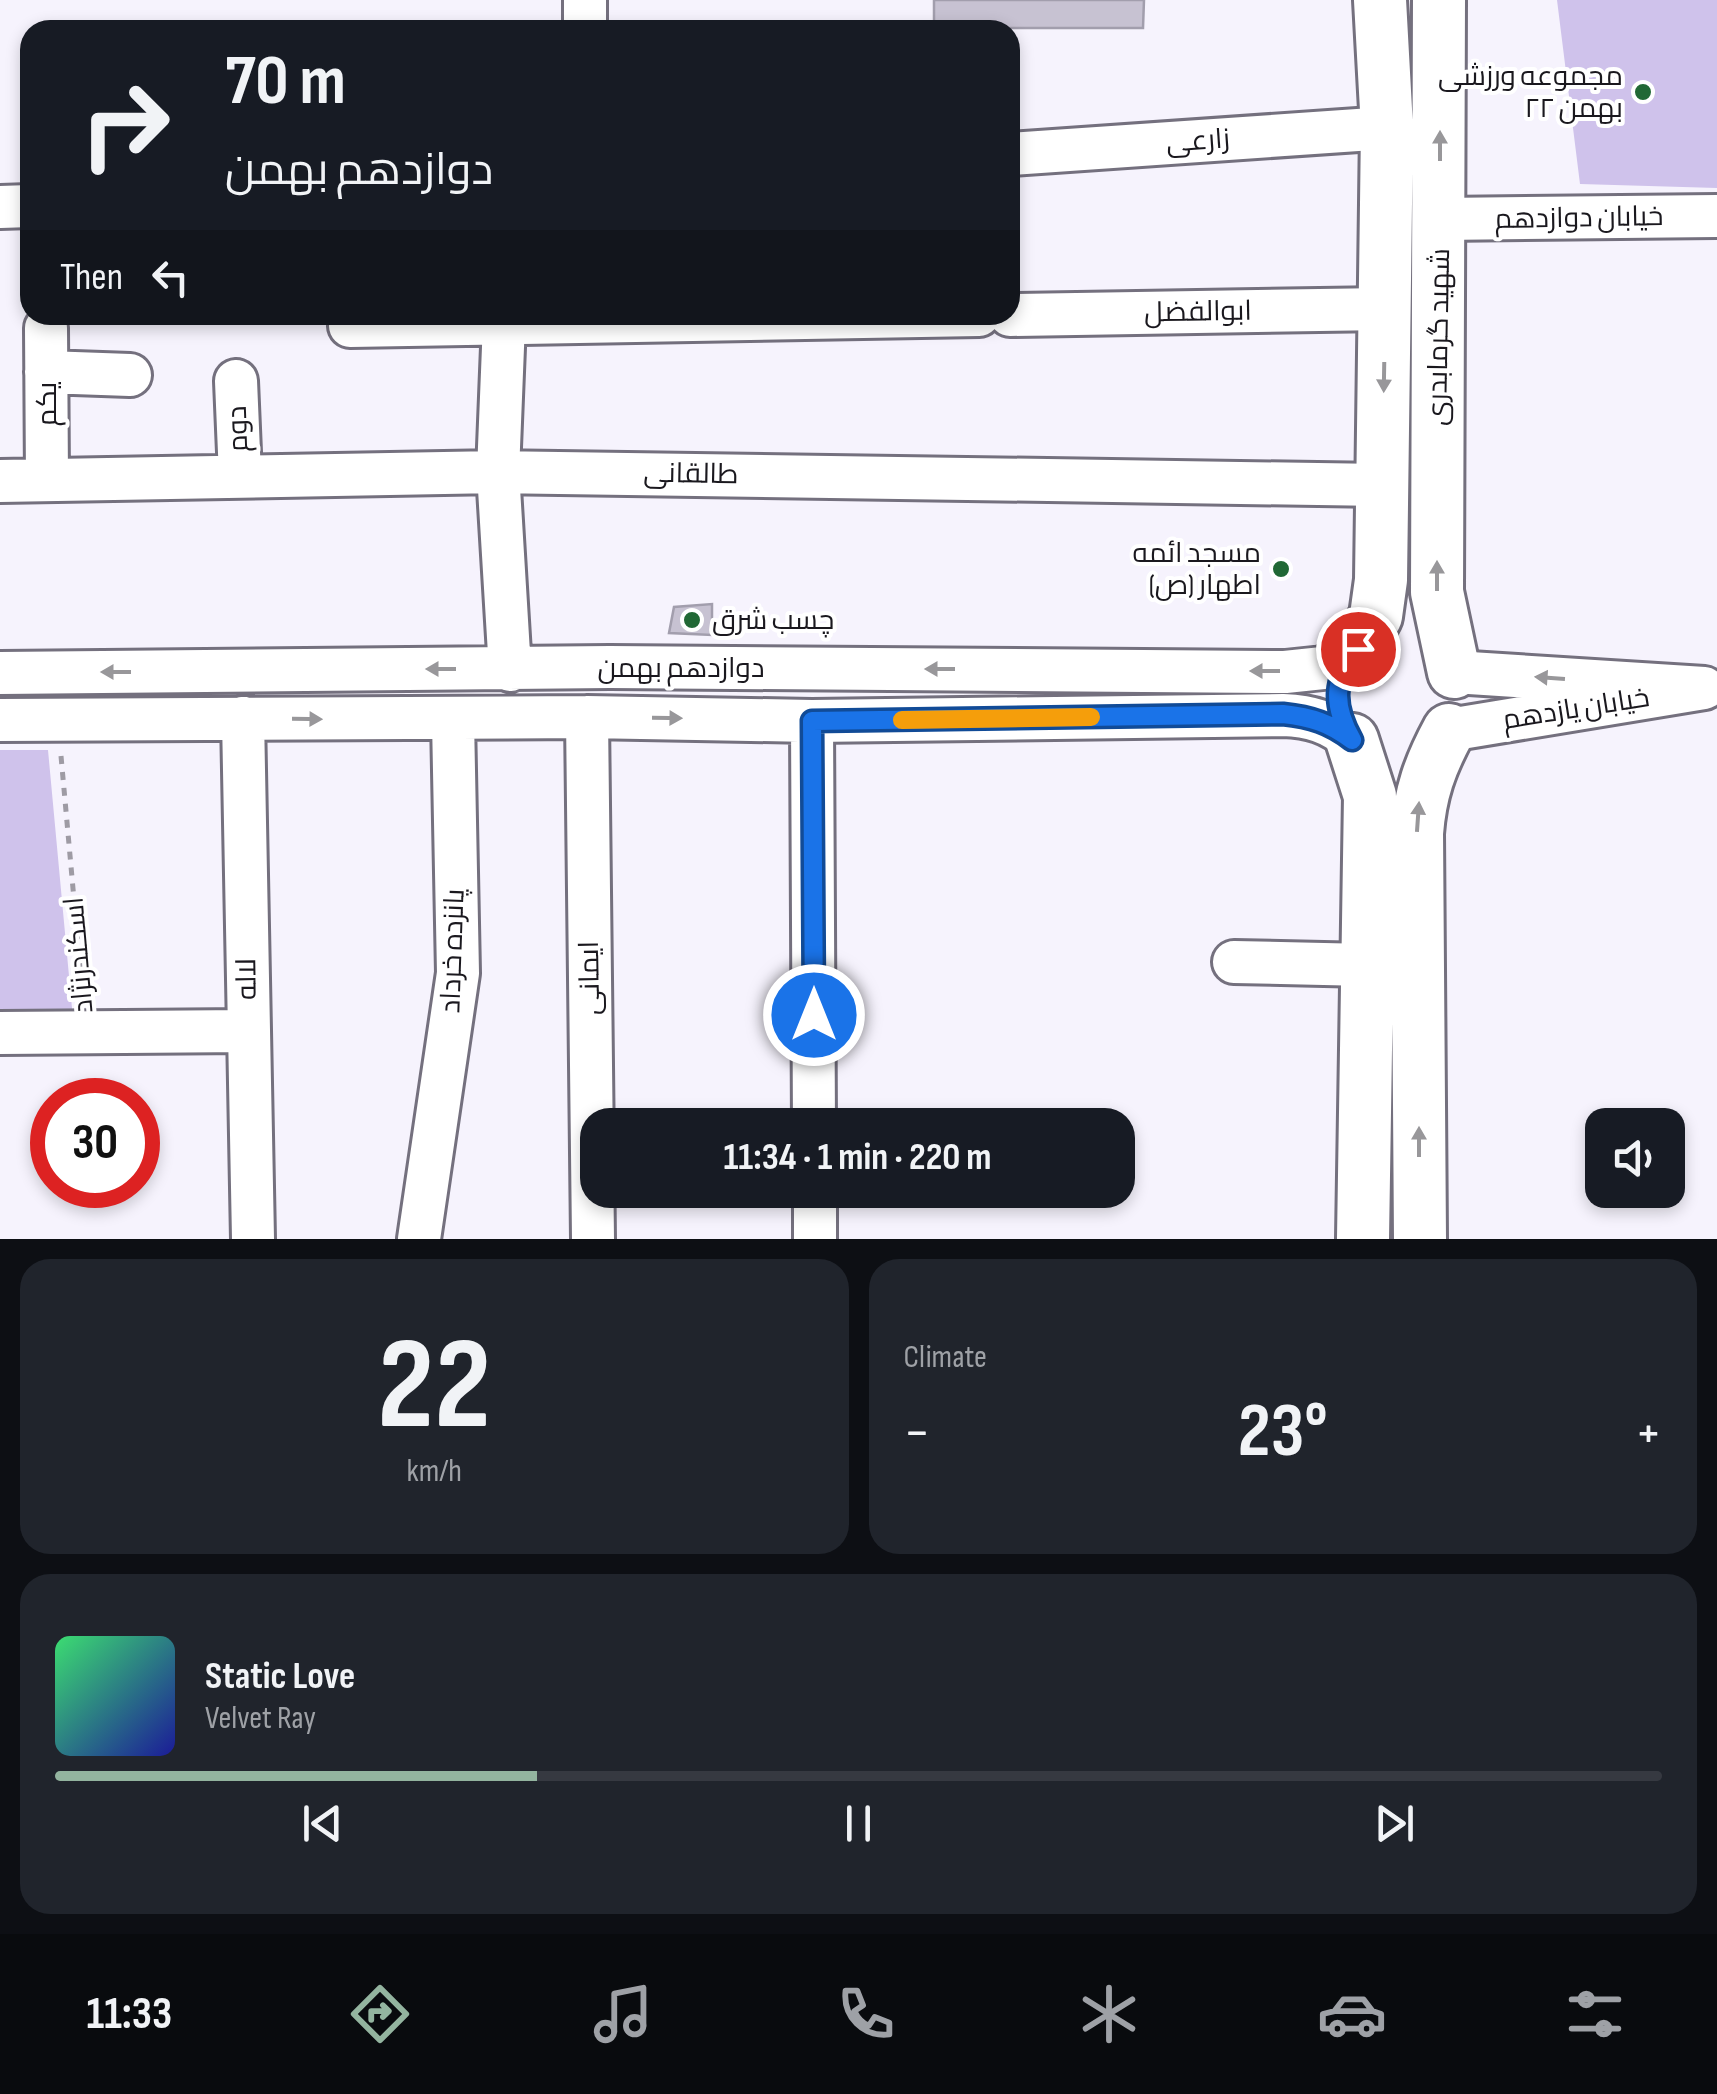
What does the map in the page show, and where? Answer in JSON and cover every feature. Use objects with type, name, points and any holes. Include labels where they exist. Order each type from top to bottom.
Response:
[{"type":"main road","name":"شهید گرمابدری","points":[[1358,649],[1376,616],[1382,485],[1387,128],[1380,0]]},
{"type":"main road","name":"شهید گرمابدری","points":[[1439,0],[1441,219],[1436,592],[1454,672]]},
{"type":"main road","points":[[1364,1239],[1370,796],[1336,699],[1338,680],[1358,649],[1393,635],[1412,636],[1444,656],[1459,691],[1457,712],[1428,768],[1417,833],[1420,1239]]},
{"type":"main road","points":[[1352,740],[1380,756],[1399,758],[1436,745],[1448,730]]},
{"type":"street","name":"زارعی","points":[[1020,153],[1387,128]]},
{"type":"street","name":"خیابان دوازدهم","points":[[1441,219],[1717,216]]},
{"type":"street","name":"ابوالفضل","points":[[1020,314],[1386,309]]},
{"type":"street","points":[[350,326],[388,325]]},
{"type":"street","points":[[504,325],[498,472],[510,670]]},
{"type":"street","name":"یکم","points":[[46,328],[47,480]]},
{"type":"street","points":[[46,372],[130,375]]},
{"type":"street","name":"دوم","points":[[236,382],[240,476]]},
{"type":"street","name":"طالقانی","points":[[0,481],[498,472],[1382,485]]},
{"type":"street","name":"دوازدهم بهمن","points":[[0,673],[630,667],[1285,672],[1323,668],[1358,649]]},
{"type":"street","name":"خیابان یازدهم","points":[[1454,672],[1710,688]]},
{"type":"street","name":"خیابان یازدهم","points":[[1448,730],[1710,688]]},
{"type":"street","name":"دوازدهم بهمن","points":[[0,720],[587,717],[812,721],[1283,714],[1308,716],[1332,724],[1352,740]]},
{"type":"street","name":"ایمانی","points":[[587,717],[593,1239]]},
{"type":"street","name":"لاله","points":[[243,718],[253,1239]]},
{"type":"street","name":"پانزده خرداد","points":[[419,1239],[458,973],[453,720]]},
{"type":"street","points":[[812,721],[814,1108]]},
{"type":"street","points":[[1234,962],[1366,965]]},
{"type":"street","name":"اسکندرنژاد","points":[[86,1032],[247,1031]]},
{"type":"street","points":[[0,1034],[86,1032]]},
{"type":"street","points":[[815,1208],[815,1239]]},
{"type":"path","name":"اسکندرنژاد","points":[[58,718],[86,1032]]},
{"type":"shaded area","name":"مجموعه ورزشی ۲۲ بهمن","points":[[1557,0],[1717,0],[1717,188],[1580,184]]},
{"type":"shaded area","points":[[0,750],[48,750],[73,1019],[0,1020]]},
{"type":"building","points":[[934,0],[1144,0],[1143,28],[1020,28],[1020,20],[934,20]]},
{"type":"building","name":"چسب شرق","points":[[712,604],[712,635],[669,633],[674,607]]},
{"type":"slow traffic","points":[[902,720],[1091,717]]},
{"type":"place","name":"مجموعه ورزشی ۲۲ بهمن","points":[[1643,92]]},
{"type":"place","name":"مسجد ائمه اطهار (ص)","points":[[1281,569]]},
{"type":"place","name":"چسب شرق","points":[[692,620]]},
{"type":"route","points":[[814,1015],[812,721],[1283,714],[1308,716],[1332,724],[1352,740],[1340,718],[1336,699],[1338,680],[1358,649]]}]
